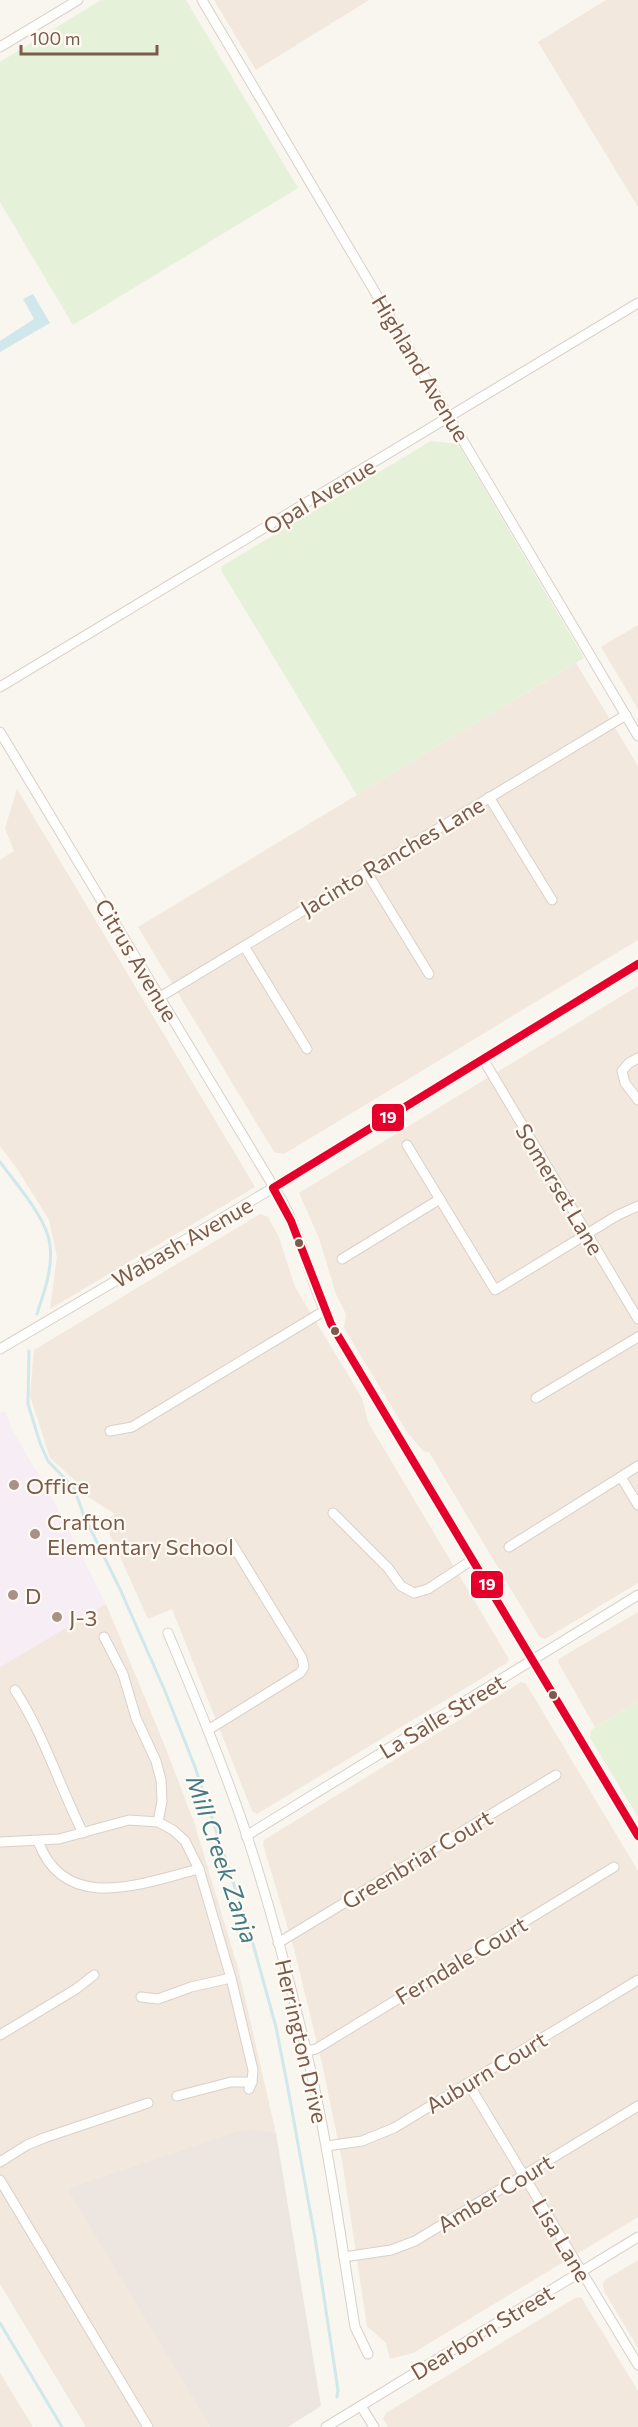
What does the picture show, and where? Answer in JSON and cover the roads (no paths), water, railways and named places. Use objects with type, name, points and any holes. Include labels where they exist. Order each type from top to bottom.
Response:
[{"type":"street","points":[[0,47],[78,0]]},
{"type":"street","name":"Highland Avenue","points":[[202,0],[638,736]]},
{"type":"street","name":"Opal Avenue","points":[[0,687],[638,303]]},
{"type":"street","name":"Jacinto Ranches Lane","points":[[160,997],[626,716]]},
{"type":"street","name":"Citrus Avenue","points":[[0,732],[273,1188],[294,1226],[324,1311],[638,1836]]},
{"type":"street","points":[[489,797],[552,900]]},
{"type":"street","points":[[366,872],[429,974]]},
{"type":"street","points":[[244,946],[308,1049]]},
{"type":"street","name":"Wabash Avenue","points":[[0,1349],[273,1188],[638,964]]},
{"type":"street","points":[[638,1058],[622,1071],[625,1083],[638,1100]]},
{"type":"street","name":"Somerset Lane","points":[[483,1059],[638,1319]]},
{"type":"street","points":[[407,1145],[495,1290],[618,1215],[638,1206]]},
{"type":"street","points":[[342,1259],[440,1199]]},
{"type":"street","points":[[110,1431],[132,1427],[324,1311]]},
{"type":"street","points":[[536,1398],[638,1337]]},
{"type":"street","points":[[509,1547],[638,1466]]},
{"type":"street","points":[[621,1477],[638,1505]]},
{"type":"street","points":[[333,1513],[388,1568],[401,1586],[414,1593],[428,1589],[472,1560]]},
{"type":"street","points":[[208,1730],[300,1673],[304,1667],[302,1658],[231,1542]]},
{"type":"street","name":"La Salle Street","points":[[246,1836],[638,1595]]},
{"type":"street","name":"Herrington Drive","points":[[168,1633],[208,1730],[246,1836],[279,1943],[327,2146],[355,2327],[368,2354]]},
{"type":"street","points":[[104,1637],[123,1674],[136,1718],[156,1761],[161,1780],[162,1801],[158,1822]]},
{"type":"street","points":[[15,1690],[42,1736],[61,1789],[83,1833]]},
{"type":"street","name":"Greenbriar Court","points":[[279,1943],[556,1775]]},
{"type":"street","points":[[0,1842],[59,1839],[129,1820],[158,1822],[173,1830],[185,1841],[199,1869],[231,1978],[253,2070],[250,2086],[231,2082],[177,2096]]},
{"type":"street","points":[[38,1841],[50,1866],[66,1879],[84,1888],[100,1889],[136,1884],[199,1869]]},
{"type":"street","name":"Ferndale Court","points":[[306,2051],[316,2049],[614,1867]]},
{"type":"street","points":[[0,2036],[76,1989],[94,1975]]},
{"type":"street","points":[[141,1997],[158,1999],[191,1987],[231,1978]]},
{"type":"street","name":"Auburn Court","points":[[327,2146],[376,2136],[394,2128],[638,1980]]},
{"type":"street","name":"Lisa Lane","points":[[468,2083],[638,2365]]},
{"type":"street","points":[[0,2162],[27,2145],[44,2138],[148,2103]]},
{"type":"street","name":"Amber Court","points":[[344,2257],[391,2250],[415,2241],[638,2106]]},
{"type":"street","points":[[0,2180],[148,2427]]},
{"type":"street","name":"Dearborn Street","points":[[326,2427],[638,2237]]},
{"type":"street","points":[[361,2406],[374,2427]]},
{"type":"water","points":[[33,294],[50,323],[0,352],[0,341],[34,319],[23,299]]},
{"type":"waterway","name":"Mill Creek Zanja","points":[[0,1162],[30,1202],[48,1235],[51,1254],[49,1272],[37,1314]]},
{"type":"waterway","name":"Mill Creek Zanja","points":[[29,1351],[28,1404],[40,1443],[48,1461],[74,1488],[84,1516],[120,1589],[165,1691],[195,1767],[250,1933],[276,2027],[287,2083],[315,2238],[338,2390],[337,2397]]},
{"type":"waterway","points":[[0,2323],[62,2427]]},
{"type":"place","name":"Office","points":[[14,1485]]},
{"type":"place","name":"Crafton Elementary School","points":[[35,1534]]},
{"type":"place","name":"D","points":[[13,1595]]},
{"type":"place","name":"J-3","points":[[57,1617]]}]
